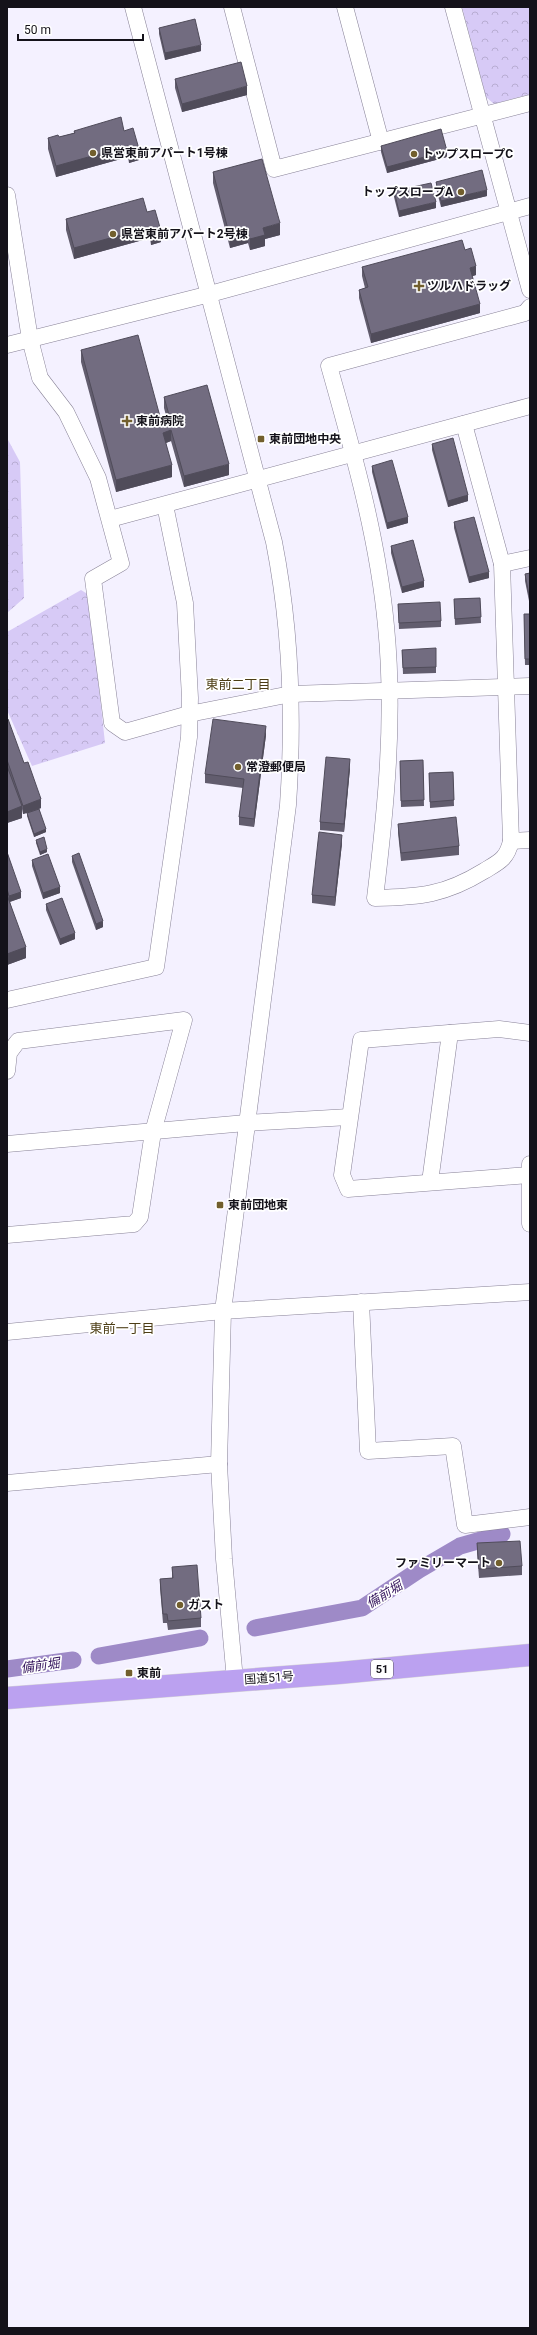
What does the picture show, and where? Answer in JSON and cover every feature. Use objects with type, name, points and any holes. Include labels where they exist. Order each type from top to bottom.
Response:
[{"type":"highway","name":"国道51号","points":[[7,1698],[235,1680],[339,1674],[530,1655]]},
{"type":"street","points":[[134,7],[258,479],[281,580],[287,630],[291,694],[291,763],[288,805],[223,1311],[219,1464],[224,1559],[235,1680]]},
{"type":"street","points":[[232,7],[274,169],[530,103]]},
{"type":"street","points":[[345,7],[381,142]]},
{"type":"street","points":[[453,7],[530,290]]},
{"type":"street","points":[[7,196],[30,339],[40,378],[66,412],[79,436],[98,478],[121,563],[92,579],[112,723],[125,732],[189,714],[291,694],[530,686]]},
{"type":"street","points":[[7,345],[210,294],[530,206]]},
{"type":"street","points":[[464,424],[502,564],[504,687],[511,841],[508,854],[462,885],[438,893],[414,897],[375,898],[389,758],[386,626],[377,561],[354,454],[329,366],[525,313],[530,307]]},
{"type":"street","points":[[110,519],[530,406]]},
{"type":"street","points":[[7,1000],[156,967],[189,737],[190,698],[185,603],[165,505]]},
{"type":"street","points":[[502,564],[530,558]]},
{"type":"street","points":[[511,841],[530,840]]},
{"type":"street","points":[[7,1071],[9,1053],[18,1041],[184,1020],[153,1132],[140,1217],[134,1224],[7,1235]]},
{"type":"street","points":[[530,1032],[499,1029],[361,1040],[348,1117],[342,1175],[348,1189],[430,1182],[529,1170],[530,1224]]},
{"type":"street","points":[[430,1182],[450,1033]]},
{"type":"street","points":[[7,1144],[246,1123],[348,1117]]},
{"type":"street","points":[[7,1332],[223,1311],[530,1292]]},
{"type":"street","points":[[360,1302],[368,1451],[453,1446],[465,1525],[530,1517]]},
{"type":"street","points":[[7,1483],[219,1464]]},
{"type":"green space","points":[[462,7],[530,7],[530,94],[494,104],[486,97]]},
{"type":"green space","points":[[7,438],[20,462],[24,598],[7,613]]},
{"type":"green space","points":[[81,590],[89,595],[105,743],[32,766],[7,710],[7,632]]},
{"type":"building","points":[[195,19],[201,45],[165,53],[159,28]]},
{"type":"building","points":[[241,62],[247,86],[182,104],[175,79]]},
{"type":"building","points":[[121,117],[124,131],[133,128],[139,149],[129,152],[128,146],[56,166],[48,138],[75,133],[74,131]]},
{"type":"building","name":"トップスロープC","points":[[441,129],[447,151],[387,167],[381,146]]},
{"type":"building","points":[[262,159],[280,223],[263,228],[265,235],[250,239],[248,232],[230,237],[213,172]]},
{"type":"building","name":"トップスロープA","points":[[482,170],[487,190],[441,201],[436,182]]},
{"type":"building","points":[[431,183],[436,202],[399,211],[394,191]]},
{"type":"building","name":"県営東前アパート2号棟","points":[[143,198],[147,212],[155,210],[161,231],[151,233],[150,227],[74,248],[66,219]]},
{"type":"building","name":"ツルハドラッグ","points":[[462,240],[465,250],[471,248],[476,266],[470,268],[480,304],[371,334],[359,290],[368,287],[362,267]]},
{"type":"building","name":"東前病院","points":[[138,335],[162,424],[171,422],[164,397],[207,385],[229,464],[184,476],[171,430],[163,433],[172,465],[116,480],[81,350]]},
{"type":"building","points":[[453,438],[468,495],[448,501],[432,444]]},
{"type":"building","points":[[392,460],[408,517],[387,523],[372,466]]},
{"type":"building","points":[[474,517],[489,572],[469,577],[454,522]]},
{"type":"building","points":[[413,540],[424,581],[402,587],[391,546]]},
{"type":"building","points":[[530,573],[530,595],[529,595],[525,574]]},
{"type":"building","points":[[480,598],[481,617],[455,619],[454,599]]},
{"type":"building","points":[[440,602],[441,621],[399,623],[398,604]]},
{"type":"building","points":[[524,614],[530,614],[530,659],[525,659]]},
{"type":"building","points":[[436,648],[436,667],[403,668],[402,650]]},
{"type":"building","points":[[8,719],[24,763],[28,762],[41,799],[23,806],[7,760]]},
{"type":"building","points":[[213,719],[266,726],[254,819],[239,817],[244,779],[205,774]]},
{"type":"building","points":[[326,757],[350,759],[344,824],[320,822]]},
{"type":"building","points":[[423,760],[424,800],[401,801],[400,761]]},
{"type":"building","points":[[7,766],[22,806],[7,812]]},
{"type":"building","points":[[453,772],[454,800],[430,802],[429,773]]},
{"type":"building","points":[[39,809],[46,829],[34,834],[27,813]]},
{"type":"building","points":[[456,817],[459,846],[401,853],[398,824]]},
{"type":"building","points":[[319,832],[342,835],[335,897],[312,895]]},
{"type":"building","points":[[44,837],[47,849],[40,852],[36,840]]},
{"type":"building","points":[[7,852],[21,892],[9,896],[7,889]]},
{"type":"building","points":[[79,853],[103,921],[96,924],[72,856]]},
{"type":"building","points":[[48,854],[60,887],[43,893],[32,860]]},
{"type":"building","points":[[7,895],[26,947],[7,954]]},
{"type":"building","points":[[62,898],[75,933],[60,939],[46,904]]},
{"type":"building","name":"ファミリーマート","points":[[520,1541],[522,1566],[479,1569],[477,1543]]},
{"type":"building","name":"ガスト","points":[[197,1565],[201,1618],[168,1621],[167,1614],[163,1614],[160,1579],[173,1578],[172,1567]]},
{"type":"waterway","name":"備前堀","points":[[255,1628],[362,1608],[419,1570],[460,1546],[502,1534]]},
{"type":"waterway","name":"備前堀","points":[[99,1656],[200,1638]]},
{"type":"waterway","name":"備前堀","points":[[7,1669],[73,1660]]},
{"type":"place","name":"県営東前アパート1号棟","points":[[93,153]]},
{"type":"place","name":"トップスロープC","points":[[414,154]]},
{"type":"place","name":"トップスロープA","points":[[461,192]]},
{"type":"place","name":"県営東前アパート2号棟","points":[[113,234]]},
{"type":"place","name":"ツルハドラッグ","points":[[419,286]]},
{"type":"place","name":"東前病院","points":[[127,421]]},
{"type":"place","name":"東前団地中央","points":[[261,439]]},
{"type":"place","name":"常澄郵便局","points":[[238,767]]},
{"type":"place","name":"東前団地東","points":[[220,1205]]},
{"type":"place","name":"ファミリーマート","points":[[499,1563]]},
{"type":"place","name":"ガスト","points":[[180,1605]]},
{"type":"place","name":"東前","points":[[129,1673]]},
{"type":"district","name":"東前二丁目","points":[[238,684]]},
{"type":"district","name":"東前一丁目","points":[[122,1328]]}]
